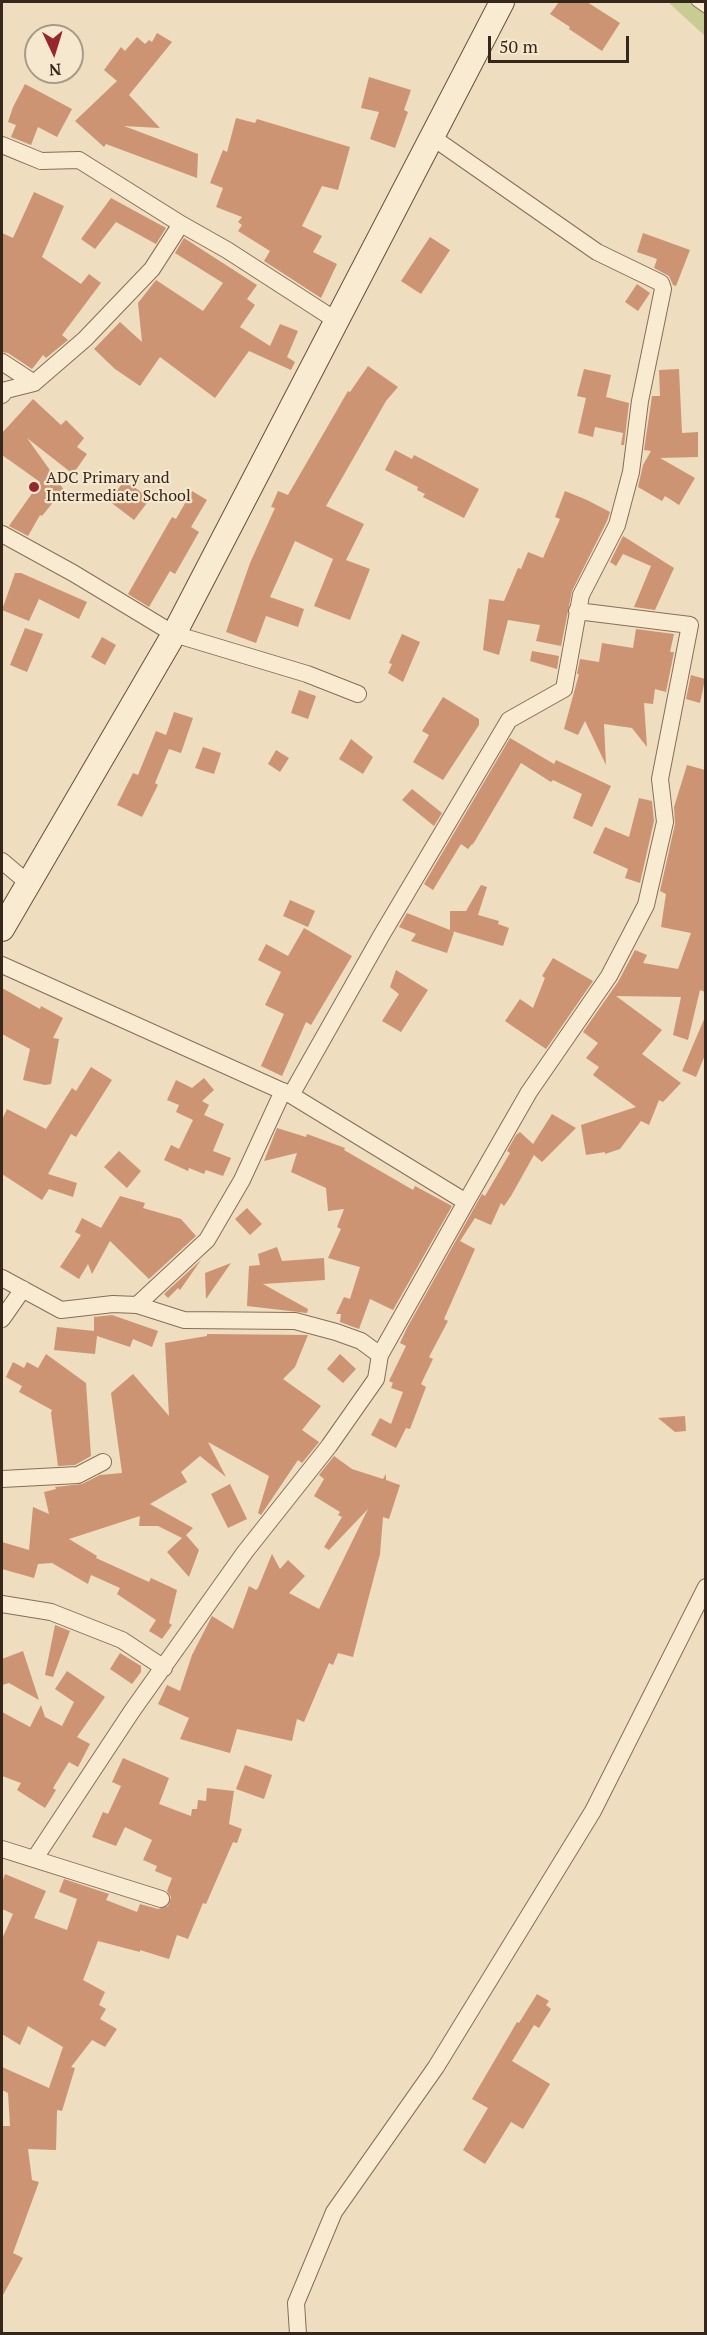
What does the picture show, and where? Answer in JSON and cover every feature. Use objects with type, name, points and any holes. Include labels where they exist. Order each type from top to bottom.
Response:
[{"type":"main road","points":[[2,929],[174,634],[502,2]]},
{"type":"street","points":[[137,1305],[207,1240],[242,1180],[287,1093],[509,720],[564,689],[581,595],[617,525],[631,472],[640,401],[663,289],[661,283],[597,252],[432,137]]},
{"type":"street","points":[[2,145],[41,160],[79,160],[181,225],[227,250],[337,321]]},
{"type":"street","points":[[2,395],[6,390],[34,383],[85,339],[152,268],[181,225]]},
{"type":"street","points":[[2,362],[34,383]]},
{"type":"street","points":[[2,534],[73,573],[174,634],[307,674],[358,694]]},
{"type":"street","points":[[35,1858],[67,1807],[245,1552],[329,1446],[376,1378],[380,1355],[466,1202],[529,1092],[609,976],[646,905],[665,822],[660,779],[690,625],[577,611]]},
{"type":"street","points":[[2,861],[28,884]]},
{"type":"street","points":[[2,966],[287,1093],[466,1202]]},
{"type":"street","points":[[2,1278],[61,1310],[113,1304],[137,1305],[184,1320],[295,1322],[361,1341],[380,1355]]},
{"type":"street","points":[[2,1319],[23,1289]]},
{"type":"street","points":[[2,1479],[78,1475],[103,1462]]},
{"type":"street","points":[[298,2334],[296,2303],[334,2212],[436,2067],[593,1811],[705,1587]]},
{"type":"street","points":[[2,1604],[51,1612],[122,1640],[164,1668]]},
{"type":"street","points":[[2,1850],[35,1858],[161,1899]]},
{"type":"lane","points":[[696,2],[705,9]]},
{"type":"green space","points":[[668,2],[705,2],[705,36]]},
{"type":"building","points":[[559,2],[587,2],[620,23],[602,51],[550,14]]},
{"type":"building","points":[[157,33],[172,42],[129,95],[160,128],[124,126],[198,154],[197,178],[106,144],[104,147],[75,121],[117,81],[104,70],[121,47],[125,51],[137,37],[145,44],[149,40],[152,42]]},
{"type":"building","points":[[369,77],[411,90],[404,110],[408,112],[395,148],[370,139],[379,112],[361,108]]},
{"type":"building","points":[[25,84],[72,109],[57,137],[38,127],[31,145],[11,137],[16,125],[8,122]]},
{"type":"building","points":[[236,118],[255,123],[257,119],[350,147],[338,190],[322,186],[302,226],[322,236],[313,252],[337,264],[321,298],[264,261],[270,251],[238,231],[242,225],[238,222],[242,217],[216,207],[223,188],[210,183],[223,150],[227,152]]},
{"type":"building","points":[[34,192],[64,206],[42,257],[81,284],[89,274],[101,283],[62,335],[68,340],[46,358],[43,355],[32,369],[8,353],[2,352],[2,233],[13,238]]},
{"type":"building","points":[[111,198],[166,228],[156,244],[116,222],[95,249],[81,239]]},
{"type":"building","points":[[643,233],[690,250],[676,286],[673,285],[669,276],[654,268],[657,259],[637,252]]},
{"type":"building","points":[[430,237],[450,250],[421,294],[401,281]]},
{"type":"building","points":[[184,238],[257,285],[247,299],[255,305],[240,327],[270,346],[280,324],[298,331],[287,357],[295,362],[291,370],[249,351],[215,398],[160,357],[140,386],[115,369],[94,349],[120,322],[142,342],[138,303],[156,280],[203,311],[223,283],[175,253]]},
{"type":"building","points":[[637,284],[650,293],[638,311],[625,302]]},
{"type":"building","points":[[368,366],[398,387],[386,401],[326,506],[364,524],[346,560],[370,569],[350,620],[314,606],[333,559],[295,541],[270,597],[304,609],[298,627],[266,616],[256,643],[226,632],[250,563],[275,508],[271,507],[278,491],[288,495],[348,391],[350,392]]},
{"type":"building","points":[[584,369],[611,375],[606,397],[629,403],[624,445],[621,445],[623,433],[595,427],[593,437],[578,433],[586,398],[577,396]]},
{"type":"building","points":[[679,369],[682,433],[698,432],[698,457],[660,458],[695,478],[679,505],[665,496],[662,501],[638,487],[643,465],[651,451],[644,450],[652,396],[660,396],[659,370]]},
{"type":"building","points":[[33,399],[61,425],[66,420],[84,438],[77,447],[87,454],[73,474],[27,438],[72,501],[70,503],[59,495],[42,516],[40,515],[28,536],[9,526],[40,482],[2,455],[2,433]]},
{"type":"building","points":[[395,450],[412,459],[414,455],[479,489],[464,518],[423,497],[425,494],[417,490],[418,487],[385,470]]},
{"type":"building","points":[[125,480],[150,499],[134,520],[109,501]]},
{"type":"building","points":[[192,491],[207,500],[191,527],[199,532],[175,574],[170,571],[149,607],[128,594],[172,517],[176,519]]},
{"type":"building","points":[[565,491],[610,512],[572,591],[561,646],[536,641],[540,625],[508,620],[499,655],[483,650],[489,599],[504,601],[518,568],[521,569],[528,552],[543,558],[560,519],[555,517]]},
{"type":"building","points":[[623,536],[674,568],[655,610],[634,607],[651,566],[623,554],[616,566],[610,562]]},
{"type":"building","points":[[15,573],[21,573],[87,602],[79,619],[39,599],[29,621],[2,610]]},
{"type":"building","points":[[25,628],[43,634],[27,672],[10,665]]},
{"type":"building","points":[[636,629],[674,634],[670,652],[674,652],[666,692],[655,689],[653,704],[644,703],[647,747],[632,728],[604,724],[606,765],[585,721],[578,735],[564,729],[579,674],[577,674],[580,659],[599,662],[602,643],[633,648]]},
{"type":"building","points":[[402,634],[420,642],[403,682],[388,673],[392,664],[389,663]]},
{"type":"building","points":[[102,637],[116,645],[105,665],[91,657]]},
{"type":"building","points":[[532,651],[559,656],[557,669],[530,661]]},
{"type":"building","points":[[691,675],[705,679],[700,703],[686,699]]},
{"type":"building","points":[[299,690],[316,696],[308,719],[291,713]]},
{"type":"building","points":[[443,697],[479,719],[479,725],[443,780],[413,762],[429,735],[422,731]]},
{"type":"building","points":[[174,712],[193,718],[181,753],[169,749],[155,783],[158,785],[142,817],[117,805],[133,773],[138,775],[156,731],[166,735]]},
{"type":"building","points":[[510,738],[554,764],[556,760],[611,786],[592,827],[573,818],[582,794],[553,780],[551,782],[521,763],[472,846],[473,843],[468,849],[461,844],[433,890],[424,884]]},
{"type":"building","points":[[351,739],[373,757],[363,774],[339,759]]},
{"type":"building","points":[[203,747],[221,753],[214,774],[195,768]]},
{"type":"building","points":[[276,750],[289,758],[280,772],[268,764]]},
{"type":"building","points":[[687,765],[705,770],[705,992],[700,990],[688,1040],[673,1035],[681,997],[616,996],[662,1030],[642,1054],[681,1083],[663,1102],[659,1100],[649,1125],[641,1121],[620,1149],[605,1154],[605,1152],[586,1155],[581,1125],[636,1107],[593,1075],[599,1067],[586,1058],[598,1043],[583,1032],[618,982],[635,950],[647,955],[643,963],[678,969],[691,933],[661,927],[666,894],[660,891],[675,824],[674,807]]},
{"type":"building","points":[[412,789],[442,813],[434,826],[402,800]]},
{"type":"building","points":[[639,798],[652,801],[654,821],[640,883],[625,878],[628,869],[593,853],[605,827],[629,837]]},
{"type":"building","points":[[481,885],[487,887],[478,915],[499,921],[498,924],[509,928],[503,946],[452,931],[454,932],[447,953],[411,941],[416,934],[399,927],[407,913],[450,930],[450,911],[466,911]]},
{"type":"building","points":[[290,900],[315,911],[308,927],[283,916]]},
{"type":"building","points":[[304,928],[352,956],[311,1025],[306,1022],[282,1076],[261,1066],[284,1014],[265,1005],[281,972],[258,960],[266,944],[288,956]]},
{"type":"building","points":[[553,958],[593,981],[546,1049],[505,1021],[520,999],[533,1008],[545,978],[542,976]]},
{"type":"building","points":[[396,970],[428,990],[401,1032],[382,1021],[399,994],[390,987]]},
{"type":"building","points":[[2,988],[40,1009],[41,1006],[63,1018],[53,1038],[59,1039],[51,1084],[45,1085],[23,1080],[30,1049],[2,1034]]},
{"type":"building","points":[[705,1017],[705,1055],[696,1077],[682,1071]]},
{"type":"building","points":[[91,1067],[112,1080],[76,1137],[71,1134],[48,1174],[77,1183],[73,1197],[49,1189],[42,1200],[2,1174],[2,1120],[7,1109],[46,1129],[72,1088],[76,1091]]},
{"type":"building","points":[[204,1078],[214,1090],[202,1101],[209,1105],[204,1115],[224,1124],[213,1151],[231,1158],[223,1176],[206,1170],[204,1174],[189,1168],[188,1171],[164,1160],[171,1145],[179,1149],[193,1120],[176,1112],[179,1105],[167,1100],[176,1080],[192,1088]]},
{"type":"building","points":[[552,1114],[576,1128],[542,1162],[534,1155],[511,1196],[504,1206],[501,1203],[491,1225],[475,1218],[460,1241],[475,1249],[444,1319],[448,1321],[429,1357],[433,1359],[421,1384],[426,1387],[410,1429],[406,1428],[396,1448],[371,1435],[380,1418],[391,1424],[403,1392],[391,1388],[393,1383],[389,1381],[406,1346],[400,1343],[407,1328],[482,1194],[485,1196],[510,1153],[507,1151],[516,1135],[520,1132],[533,1144]]},
{"type":"building","points":[[277,1128],[306,1137],[307,1134],[345,1148],[344,1150],[413,1190],[415,1186],[452,1206],[393,1310],[370,1299],[359,1329],[340,1322],[341,1314],[336,1314],[344,1297],[350,1299],[360,1267],[328,1258],[341,1229],[337,1227],[344,1209],[328,1211],[326,1188],[291,1172],[297,1153],[264,1161]]},
{"type":"building","points":[[119,1151],[141,1171],[127,1188],[104,1167]]},
{"type":"building","points":[[120,1196],[145,1203],[143,1208],[181,1219],[196,1236],[149,1279],[110,1241],[92,1274],[88,1264],[79,1279],[60,1267],[81,1235],[75,1232],[82,1218],[101,1228]]},
{"type":"building","points":[[247,1208],[262,1224],[250,1235],[235,1219]]},
{"type":"building","points":[[277,1247],[282,1261],[324,1258],[325,1280],[263,1284],[308,1309],[307,1313],[247,1306],[249,1266],[260,1265],[258,1254]]},
{"type":"building","points":[[201,1260],[180,1290],[178,1288],[168,1298],[164,1294]]},
{"type":"building","points":[[231,1263],[206,1299],[205,1273]]},
{"type":"building","points":[[112,1315],[158,1331],[152,1347],[133,1339],[130,1347],[97,1336],[95,1354],[54,1350],[57,1327],[94,1331],[94,1317]]},
{"type":"building","points":[[207,1334],[308,1335],[295,1367],[283,1379],[321,1406],[302,1430],[319,1442],[302,1463],[298,1460],[261,1515],[258,1513],[269,1476],[208,1442],[226,1477],[200,1456],[181,1472],[187,1482],[150,1504],[193,1528],[186,1535],[199,1550],[189,1577],[167,1552],[182,1538],[158,1526],[139,1526],[140,1516],[69,1539],[97,1556],[96,1558],[149,1582],[151,1578],[177,1590],[169,1623],[172,1625],[162,1639],[149,1631],[156,1620],[117,1594],[120,1588],[91,1575],[88,1584],[52,1563],[38,1564],[34,1578],[2,1569],[2,1542],[29,1550],[33,1507],[49,1514],[44,1492],[56,1489],[55,1487],[82,1484],[100,1475],[122,1473],[111,1393],[133,1374],[169,1416],[165,1343],[207,1336]]},
{"type":"building","points":[[46,1354],[86,1383],[91,1456],[75,1465],[58,1466],[52,1410],[19,1392],[22,1386],[6,1377],[13,1362],[24,1368],[27,1362],[38,1368]]},
{"type":"building","points":[[340,1354],[356,1369],[343,1383],[327,1369]]},
{"type":"building","points":[[685,1416],[686,1431],[675,1432],[658,1418]]},
{"type":"building","points":[[334,1456],[352,1469],[383,1479],[386,1474],[386,1480],[400,1485],[389,1519],[383,1517],[380,1554],[353,1657],[338,1653],[333,1665],[329,1663],[304,1722],[297,1719],[292,1741],[237,1729],[230,1753],[180,1739],[189,1718],[158,1704],[167,1685],[180,1691],[192,1655],[212,1616],[233,1629],[249,1586],[256,1590],[258,1588],[272,1554],[280,1569],[288,1560],[305,1576],[289,1593],[319,1609],[368,1509],[329,1550],[324,1547],[342,1517],[338,1515],[340,1512],[314,1496],[324,1479],[319,1475]]},
{"type":"building","points":[[230,1484],[247,1519],[228,1528],[211,1494]]},
{"type":"building","points":[[55,1625],[70,1631],[53,1677],[45,1675]]},
{"type":"building","points":[[23,1651],[39,1700],[9,1683],[2,1685],[2,1659]]},
{"type":"building","points":[[120,1653],[141,1666],[141,1672],[132,1684],[110,1669]]},
{"type":"building","points":[[67,1671],[105,1697],[77,1737],[90,1744],[78,1767],[69,1762],[53,1788],[56,1790],[45,1808],[17,1790],[21,1783],[2,1776],[2,1712],[30,1727],[41,1705],[45,1717],[62,1726],[74,1702],[55,1689]]},
{"type":"building","points":[[123,1758],[169,1778],[159,1804],[191,1816],[192,1809],[197,1809],[198,1800],[206,1801],[207,1788],[234,1791],[229,1824],[242,1829],[237,1843],[233,1842],[206,1904],[203,1903],[188,1939],[177,1935],[169,1959],[98,1941],[83,1980],[105,1992],[99,2005],[106,2009],[100,2019],[117,2029],[105,2047],[92,2040],[71,2067],[75,2068],[62,2111],[57,2110],[56,2150],[28,2149],[32,2180],[39,2182],[13,2253],[23,2258],[2,2297],[2,2126],[10,2126],[8,2093],[2,2090],[2,2067],[49,2088],[63,2047],[28,2026],[20,2045],[2,2034],[2,1939],[13,1914],[2,1909],[2,1883],[5,1874],[46,1891],[34,1918],[67,1930],[77,1899],[59,1892],[64,1879],[109,1894],[106,1900],[137,1912],[140,1904],[158,1909],[168,1906],[171,1897],[167,1891],[172,1878],[155,1871],[157,1866],[143,1860],[152,1840],[125,1827],[116,1846],[92,1837],[103,1812],[108,1814],[121,1786],[112,1782]]},
{"type":"building","points":[[245,1765],[272,1775],[264,1799],[236,1789]]},
{"type":"building","points":[[537,1994],[549,2001],[546,2005],[551,2009],[539,2028],[534,2025],[512,2061],[550,2084],[523,2129],[511,2122],[485,2164],[463,2150],[488,2108],[472,2099],[517,2022],[519,2023]]},
{"type":"place","name":"ADC Primary and Intermediate School","points":[[34,487]]}]
